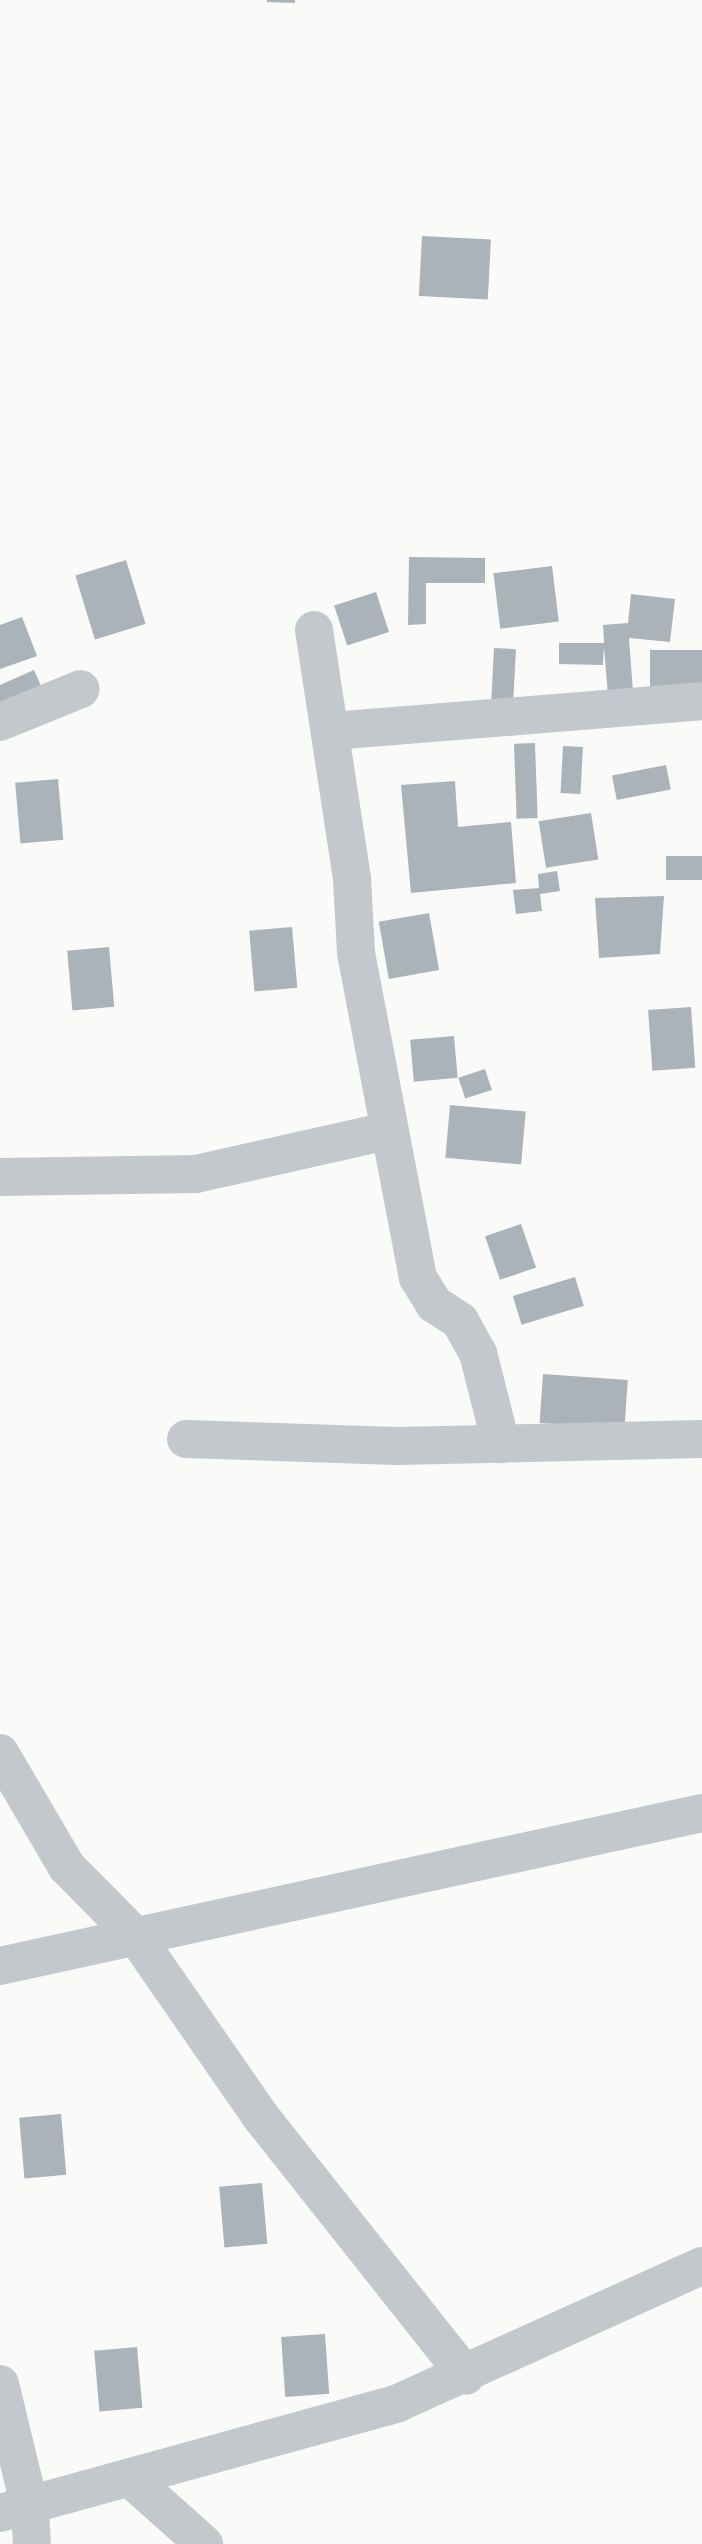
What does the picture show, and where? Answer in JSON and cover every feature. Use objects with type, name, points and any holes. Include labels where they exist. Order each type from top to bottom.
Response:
[{"type":"street","points":[[314,630],[332,731],[356,953],[387,1131],[418,1278],[434,1304],[460,1321],[478,1353],[501,1444]]},
{"type":"street","points":[[0,722],[81,689]]},
{"type":"street","points":[[332,731],[702,701]]},
{"type":"street","points":[[0,1177],[196,1174],[387,1131]]},
{"type":"street","points":[[186,1439],[501,1444],[702,1439]]},
{"type":"street","points":[[0,1753],[68,1867],[138,1938],[261,2117],[466,2375]]},
{"type":"street","points":[[0,1966],[702,1813]]},
{"type":"street","points":[[0,2384],[21,2522],[131,2479],[398,2403],[466,2375],[702,2266]]},
{"type":"street","points":[[131,2479],[204,2544]]},
{"type":"building","points":[[295,0],[295,3],[267,2]]},
{"type":"building","points":[[422,236],[491,240],[488,300],[419,296]]},
{"type":"building","points":[[409,557],[485,558],[485,583],[426,583],[426,624],[408,625]]},
{"type":"building","points":[[126,560],[146,624],[95,640],[75,575]]},
{"type":"building","points":[[552,566],[559,622],[500,629],[493,573]]},
{"type":"building","points":[[376,592],[389,632],[347,646],[334,606]]},
{"type":"building","points":[[631,594],[675,599],[670,642],[629,638],[634,705],[609,707],[604,647],[603,665],[559,664],[559,643],[604,643],[603,625],[628,623]]},
{"type":"building","points":[[22,617],[37,656],[0,669],[0,625]]},
{"type":"building","points":[[494,648],[516,649],[513,700],[491,699]]},
{"type":"building","points":[[650,650],[702,650],[702,692],[650,692]]},
{"type":"building","points":[[34,670],[45,695],[0,714],[0,685]]},
{"type":"building","points":[[535,743],[538,818],[517,819],[514,744]]},
{"type":"building","points":[[563,746],[583,747],[581,794],[561,793]]},
{"type":"building","points":[[666,765],[671,790],[617,800],[612,775]]},
{"type":"building","points":[[58,779],[63,840],[20,844],[15,783]]},
{"type":"building","points":[[455,781],[458,827],[511,822],[516,883],[411,893],[401,785]]},
{"type":"building","points":[[591,813],[598,859],[546,868],[539,821]]},
{"type":"building","points":[[666,856],[702,856],[702,880],[666,880]]},
{"type":"building","points":[[557,871],[560,891],[540,894],[542,911],[516,914],[513,890],[539,888],[538,874]]},
{"type":"building","points":[[664,896],[660,954],[599,958],[595,898]]},
{"type":"building","points":[[429,913],[439,970],[389,979],[379,922]]},
{"type":"building","points":[[292,927],[297,988],[254,992],[249,931]]},
{"type":"building","points":[[109,947],[114,1007],[72,1010],[67,951]]},
{"type":"building","points":[[691,1007],[695,1068],[652,1071],[648,1010]]},
{"type":"building","points":[[454,1036],[458,1078],[414,1082],[410,1040]]},
{"type":"building","points":[[485,1069],[492,1090],[465,1099],[458,1078]]},
{"type":"building","points":[[450,1105],[526,1112],[521,1164],[445,1158]]},
{"type":"building","points":[[521,1224],[536,1267],[500,1280],[485,1236]]},
{"type":"building","points":[[575,1277],[584,1306],[522,1325],[513,1296]]},
{"type":"building","points":[[543,1374],[628,1380],[624,1429],[540,1423]]},
{"type":"building","points":[[61,2114],[66,2175],[24,2178],[19,2118]]},
{"type":"building","points":[[262,2183],[267,2244],[224,2248],[219,2187]]},
{"type":"building","points":[[325,2334],[329,2394],[285,2397],[281,2337]]},
{"type":"building","points":[[137,2347],[142,2408],[99,2412],[94,2351]]}]
